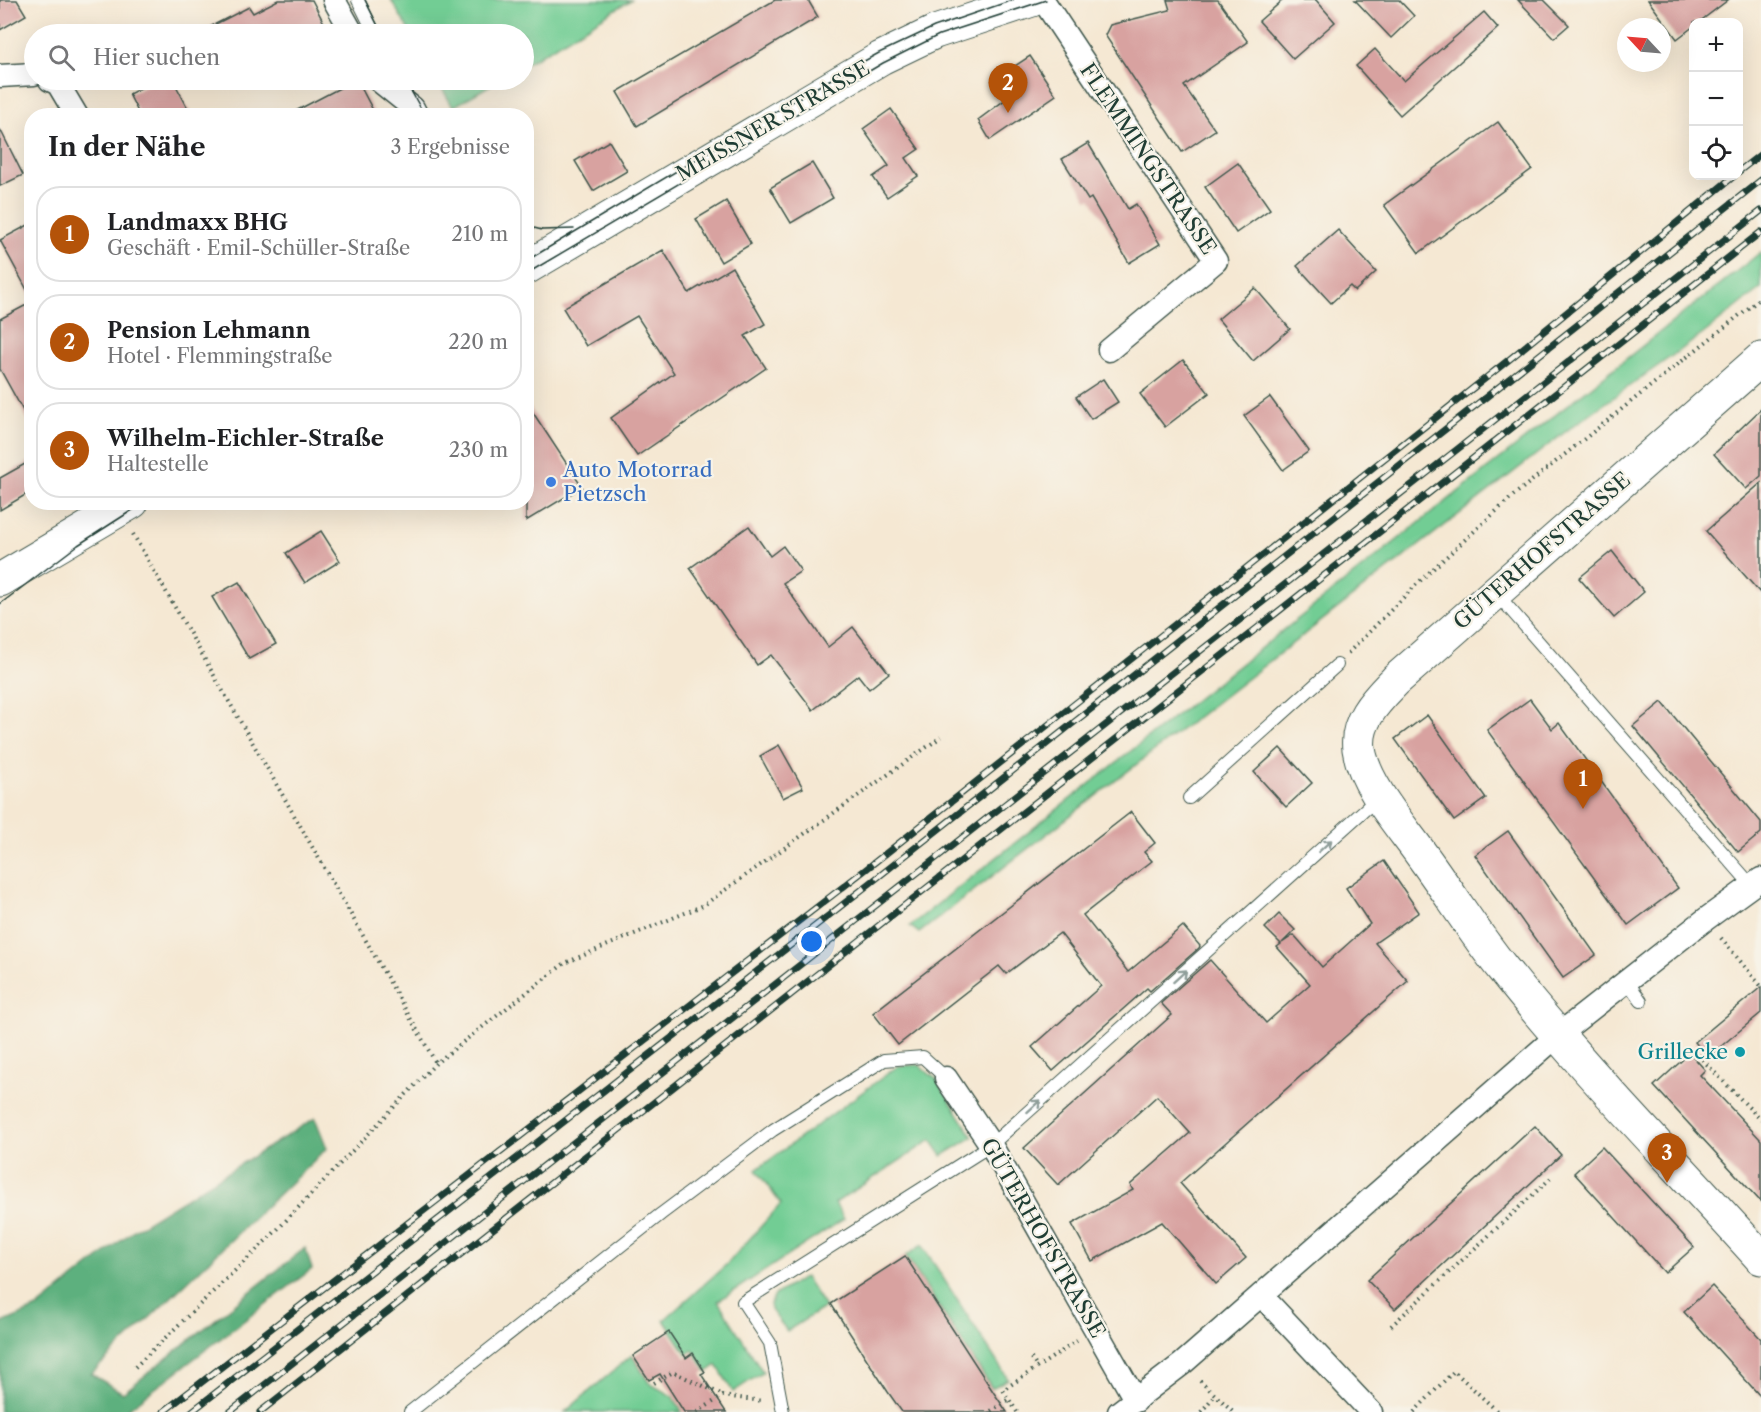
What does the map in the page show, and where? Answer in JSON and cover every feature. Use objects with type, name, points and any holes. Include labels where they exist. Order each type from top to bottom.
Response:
[{"type":"street","points":[[334,0],[347,24]]},
{"type":"street","name":"MEISSNER STRASSE","points":[[534,263],[881,58],[935,32],[1032,0]]},
{"type":"street","name":"FLEMMINGSTRASSE","points":[[1042,0],[1216,261],[1109,350]]},
{"type":"street","points":[[0,76],[24,75]]},
{"type":"street","points":[[62,90],[72,108]]},
{"type":"street","points":[[390,90],[410,108]]},
{"type":"street","name":"GÜTERHOFSTRASSE","points":[[1380,796],[1361,763],[1358,746],[1361,727],[1376,701],[1396,680],[1761,360]]},
{"type":"street","points":[[0,580],[118,510]]},
{"type":"street","points":[[1380,796],[1502,968],[1557,1035],[1761,1258]]},
{"type":"street","points":[[1128,1406],[1261,1295],[1557,1035],[1706,918],[1756,883]]},
{"type":"street","name":"GÜTERHOFSTRASSE","points":[[946,1078],[991,1144],[1095,1329],[1128,1406]]},
{"type":"street","points":[[1261,1295],[1371,1412]]},
{"type":"lane","points":[[358,0],[370,24]]},
{"type":"lane","points":[[403,90],[413,108]]},
{"type":"lane","points":[[1496,592],[1756,883]]},
{"type":"lane","points":[[1189,798],[1337,665]]},
{"type":"lane","points":[[783,1408],[770,1343],[743,1302],[991,1144],[1380,796]]},
{"type":"lane","points":[[1626,980],[1641,1001]]},
{"type":"lane","points":[[410,1412],[661,1214],[774,1130],[884,1060],[923,1057],[946,1078]]},
{"type":"path","points":[[1337,665],[1423,578],[1514,495],[1761,298]]},
{"type":"path","points":[[127,510],[436,1063]]},
{"type":"path","points":[[135,1367],[276,1231],[436,1063],[566,963],[704,905],[941,736]]},
{"type":"path","points":[[1706,918],[1761,986]]},
{"type":"path","points":[[1694,1051],[1761,1120]]},
{"type":"path","points":[[1391,1326],[1551,1178]]},
{"type":"path","points":[[1017,1412],[1003,1390],[1095,1329]]},
{"type":"path","points":[[1031,1358],[1036,1367]]},
{"type":"path","points":[[1414,1412],[1454,1371],[1498,1412]]},
{"type":"path","points":[[654,1383],[673,1372],[723,1396],[783,1408]]},
{"type":"path","points":[[1201,1412],[1215,1395],[1234,1412]]},
{"type":"path","points":[[697,1412],[723,1396]]},
{"type":"path","points":[[991,1411],[1009,1399]]},
{"type":"green space","points":[[391,0],[631,0],[534,59],[534,24],[405,24]]},
{"type":"green space","points":[[443,90],[482,90],[453,107]]},
{"type":"green space","points":[[1761,252],[1761,288],[1703,334],[1573,426],[919,933],[910,926]]},
{"type":"green space","points":[[919,1065],[937,1080],[973,1137],[942,1156],[931,1140],[835,1203],[844,1219],[718,1301],[763,1372],[733,1392],[717,1365],[707,1372],[693,1350],[687,1354],[664,1320],[727,1264],[781,1204],[756,1170],[898,1066]]},
{"type":"green space","points":[[315,1118],[327,1148],[91,1374],[123,1393],[305,1248],[312,1269],[124,1412],[0,1412],[0,1324],[37,1308],[134,1230]]},
{"type":"green space","points":[[922,1245],[1008,1379],[992,1388],[906,1256]]},
{"type":"green space","points":[[805,1277],[825,1307],[787,1331],[771,1310],[770,1304],[776,1294]]},
{"type":"green space","points":[[632,1355],[649,1383],[672,1396],[682,1412],[565,1412]]},
{"type":"building","points":[[0,0],[17,0],[26,15],[0,30]]},
{"type":"building","points":[[278,0],[312,0],[324,24],[216,24],[249,7],[253,13]]},
{"type":"building","points":[[775,0],[808,0],[818,17],[637,126],[617,92]]},
{"type":"building","points":[[1167,0],[1218,0],[1248,42],[1184,86],[1215,130],[1182,152],[1105,35],[1110,25],[1170,10]]},
{"type":"building","points":[[1283,0],[1316,0],[1335,22],[1293,59],[1259,21]]},
{"type":"building","points":[[1355,0],[1399,0],[1414,16],[1391,38]]},
{"type":"building","points":[[1518,0],[1544,0],[1569,25],[1554,38]]},
{"type":"building","points":[[1648,0],[1728,0],[1704,18],[1689,18],[1689,30],[1677,39],[1671,31],[1671,18],[1661,18]]},
{"type":"building","points":[[1484,12],[1498,28],[1400,115],[1356,66],[1375,49],[1404,81]]},
{"type":"building","points":[[1030,56],[1056,95],[990,140],[978,120],[1006,99],[992,81]]},
{"type":"building","points":[[137,90],[178,90],[188,108],[136,108],[129,94]]},
{"type":"building","points":[[336,90],[362,90],[372,108],[301,108]]},
{"type":"building","points":[[891,109],[919,149],[906,158],[918,176],[887,197],[873,177],[889,166],[863,129]]},
{"type":"building","points":[[1498,122],[1532,169],[1419,253],[1384,205]]},
{"type":"building","points":[[0,129],[23,175],[0,186]]},
{"type":"building","points":[[609,141],[627,171],[593,191],[575,161]]},
{"type":"building","points":[[1088,143],[1128,209],[1136,204],[1160,244],[1129,263],[1091,198],[1088,200],[1062,159]]},
{"type":"building","points":[[812,163],[833,198],[791,223],[770,188]]},
{"type":"building","points":[[1238,163],[1270,209],[1236,233],[1205,187]]},
{"type":"building","points":[[726,201],[751,244],[721,262],[696,219]]},
{"type":"building","points":[[24,227],[24,284],[0,240]]},
{"type":"building","points":[[1338,230],[1376,272],[1355,291],[1350,286],[1331,303],[1297,266]]},
{"type":"building","points":[[663,250],[689,293],[732,267],[765,324],[745,336],[766,368],[637,456],[611,418],[674,373],[637,316],[586,346],[563,308]]},
{"type":"building","points":[[1255,288],[1290,329],[1253,361],[1218,319]]},
{"type":"building","points":[[24,306],[24,412],[0,369],[0,319]]},
{"type":"building","points":[[1183,360],[1209,393],[1165,427],[1140,394]]},
{"type":"building","points":[[1103,379],[1118,402],[1091,419],[1076,397]]},
{"type":"building","points":[[1270,397],[1309,451],[1283,470],[1244,416]]},
{"type":"building","points":[[1761,409],[1761,476],[1746,489],[1714,454]]},
{"type":"building","name":"Auto Motorrad Pietzsch","points":[[534,414],[582,487],[526,521],[526,510],[534,510]]},
{"type":"building","points":[[24,464],[24,496],[0,510],[0,478]]},
{"type":"building","points":[[1761,483],[1761,594],[1706,531]]},
{"type":"building","points":[[749,526],[770,556],[783,546],[801,571],[783,583],[828,647],[853,627],[889,673],[869,689],[858,675],[813,710],[771,655],[757,665],[690,568]]},
{"type":"building","points":[[321,531],[340,561],[305,583],[286,553]]},
{"type":"building","points":[[1612,551],[1644,592],[1614,618],[1579,578]]},
{"type":"building","points":[[239,582],[276,644],[249,659],[212,597]]},
{"type":"building","points":[[1530,699],[1552,729],[1559,723],[1678,888],[1628,925],[1487,730]]},
{"type":"building","points":[[1662,702],[1761,822],[1761,833],[1738,852],[1633,726]]},
{"type":"building","points":[[1427,715],[1486,798],[1454,821],[1395,739]]},
{"type":"building","points":[[779,745],[803,788],[783,798],[760,756]]},
{"type":"building","points":[[1280,748],[1312,783],[1286,807],[1254,772]]},
{"type":"building","points":[[1131,812],[1155,843],[1144,852],[1152,861],[1083,915],[1128,972],[1183,926],[1200,946],[1199,948],[1150,991],[1147,988],[1053,1071],[1032,1047],[1101,986],[1060,933],[1006,974],[999,966],[898,1045],[873,1013]]},
{"type":"building","points":[[1508,831],[1596,955],[1563,978],[1475,855]]},
{"type":"building","points":[[1384,861],[1419,912],[1375,943],[1408,981],[1180,1183],[1246,1258],[1216,1284],[1162,1222],[1092,1261],[1072,1224],[1133,1190],[1130,1185],[1190,1133],[1157,1096],[1058,1185],[1024,1148],[1172,1015],[1161,1003],[1210,960],[1266,1023],[1310,984],[1277,947],[1281,944],[1265,928],[1279,914],[1295,930],[1282,943],[1294,935],[1322,967],[1370,924],[1346,888]]},
{"type":"building","points":[[1761,987],[1761,1013],[1708,1057],[1695,1042]]},
{"type":"building","points":[[1690,1053],[1705,1070],[1700,1075],[1761,1140],[1761,1202],[1654,1086]]},
{"type":"building","points":[[1535,1126],[1561,1155],[1395,1309],[1367,1280]]},
{"type":"building","points":[[1602,1147],[1694,1247],[1665,1273],[1574,1173]]},
{"type":"building","points":[[905,1256],[1007,1412],[902,1412],[888,1392],[831,1304]]},
{"type":"building","points":[[1712,1286],[1761,1339],[1761,1397],[1684,1312]]},
{"type":"building","points":[[669,1332],[686,1358],[693,1353],[705,1372],[701,1374],[726,1412],[684,1412],[660,1374],[649,1380],[633,1356]]},
{"type":"tram line","points":[[365,0],[377,24]]},
{"type":"tram line","points":[[534,256],[824,83],[879,53],[934,27],[1013,0]]},
{"type":"tram line","points":[[534,269],[883,63],[939,35],[1046,0]]},
{"type":"tram line","points":[[411,90],[421,108]]},
{"type":"tram line","points":[[534,228],[574,229]]},
{"type":"tram line","points":[[0,604],[78,545],[133,510]]},
{"type":"railway","points":[[1743,168],[1761,154]]},
{"type":"railway","points":[[163,1412],[865,870],[1511,358],[1729,180]]},
{"type":"railway","points":[[191,1412],[873,881],[1761,180]]},
{"type":"railway","points":[[230,1412],[1761,211]]},
{"type":"railway","points":[[260,1412],[1761,232]]},
{"type":"place","name":"Pension Lehmann","points":[[1008,113]]},
{"type":"place","name":"Auto Motorrad Pietzsch","points":[[551,482]]},
{"type":"place","name":"Landmaxx BHG","points":[[1583,809]]},
{"type":"place","name":"Grillecke","points":[[1740,1052]]},
{"type":"place","name":"Wilhelm-Eichler-Straße","points":[[1667,1183]]}]
